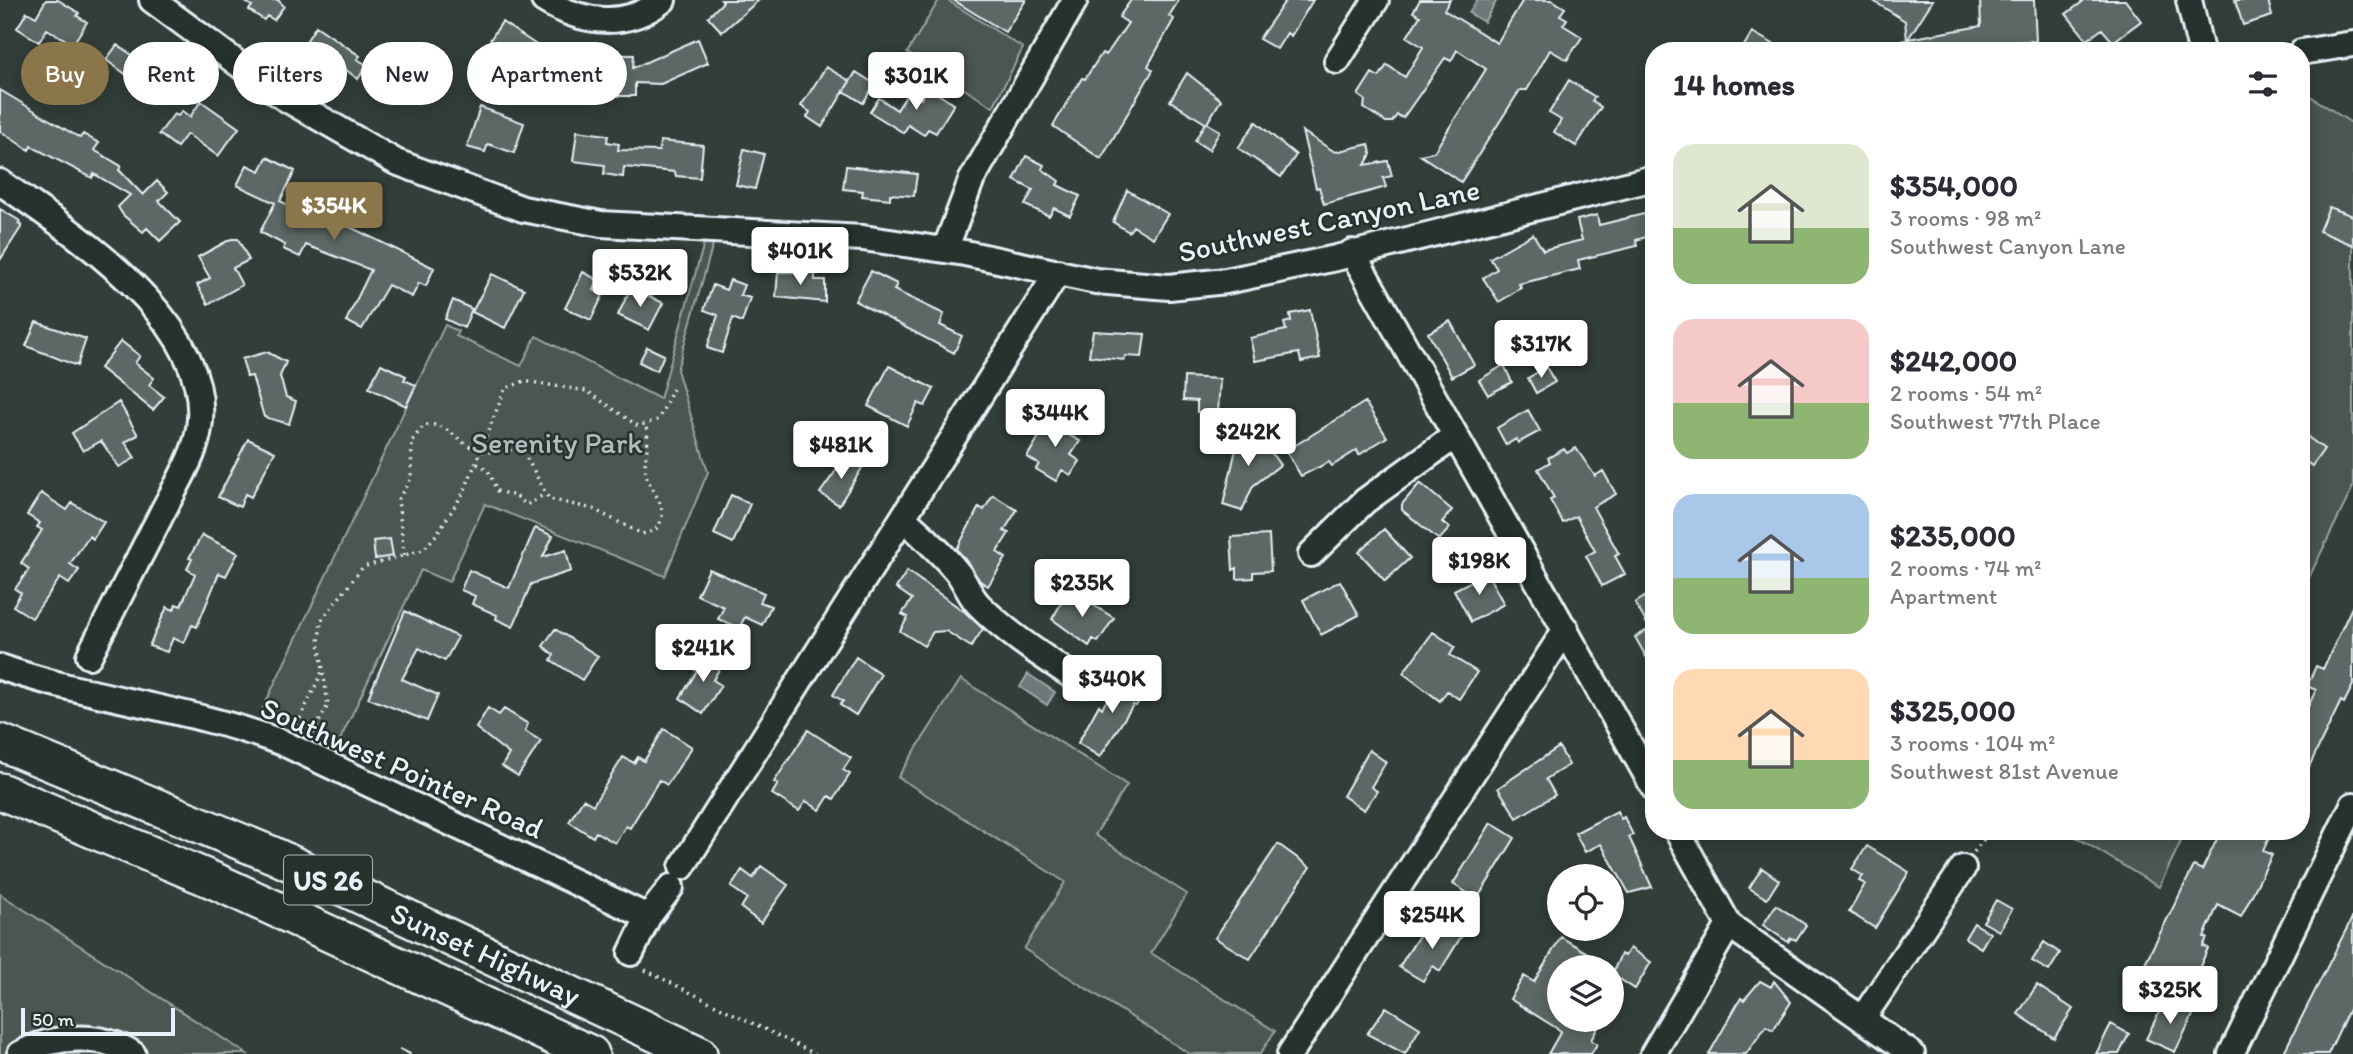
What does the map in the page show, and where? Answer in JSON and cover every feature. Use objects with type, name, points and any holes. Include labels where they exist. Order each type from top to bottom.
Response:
[{"type":"highway","name":"Sunset Highway","points":[[0,741],[273,855],[699,1054]]},
{"type":"highway","name":"Sunset Highway","points":[[0,791],[229,887],[591,1054]]},
{"type":"street","name":"Southwest Canyon Lane","points":[[152,0],[283,97],[347,136],[421,173],[523,209],[601,225],[863,238],[945,250],[1109,282],[1186,286],[1274,272],[1645,180]]},
{"type":"street","points":[[544,0],[568,14],[598,20],[626,19],[651,9],[663,0]]},
{"type":"street","points":[[945,250],[971,181],[1076,0]]},
{"type":"street","points":[[1337,61],[1376,0]]},
{"type":"street","points":[[2189,0],[2199,42]]},
{"type":"street","points":[[2310,51],[2353,44]]},
{"type":"street","points":[[0,181],[78,236],[152,304],[181,347],[199,398],[196,442],[186,466],[89,656]]},
{"type":"street","points":[[1352,251],[1645,772]]},
{"type":"street","points":[[631,953],[648,917],[677,877],[1058,272]]},
{"type":"street","points":[[1311,554],[1365,500],[1455,436]]},
{"type":"street","points":[[904,519],[935,547],[959,574],[976,602],[1007,631],[1035,654],[1084,684]]},
{"type":"street","points":[[1290,1054],[1566,629]]},
{"type":"street","name":"Southwest Pointer Road","points":[[0,667],[74,689],[231,726],[283,743],[648,917]]},
{"type":"street","points":[[2231,1054],[2353,805]]},
{"type":"street","points":[[1682,840],[1729,925],[1912,1054]]},
{"type":"street","points":[[1862,1019],[1964,867]]},
{"type":"street","points":[[1653,1054],[1729,925]]},
{"type":"street","points":[[20,1054],[38,1044],[73,1038],[100,1041],[133,1054]]},
{"type":"path","points":[[309,743],[328,705],[319,627],[363,566],[422,550],[436,535],[464,492],[503,393],[509,385],[519,382],[587,391],[602,398],[631,424],[646,426],[661,416],[673,389]]},
{"type":"path","points":[[404,555],[398,499],[412,476],[412,447],[416,432],[429,425],[440,425],[482,452],[489,454],[513,450],[524,453],[531,462],[545,494],[553,501],[593,509],[637,534],[655,530],[662,517],[662,507],[646,471],[650,444],[646,426]]},
{"type":"path","points":[[477,464],[488,470],[497,491],[516,496],[525,505],[530,506],[545,494]]},
{"type":"path","points":[[294,731],[323,670]]},
{"type":"path","points":[[631,953],[631,963],[815,1054]]},
{"type":"green space","points":[[939,0],[947,0],[1023,48],[993,107],[907,53]]},
{"type":"green space","points":[[2310,96],[2353,124],[2353,487],[2310,575]]},
{"type":"green space","name":"Serenity Park","points":[[704,243],[713,244],[677,370],[708,472],[665,576],[485,504],[449,582],[421,570],[339,742],[263,708],[445,325],[458,331],[456,336],[521,366],[536,336],[660,399]]},
{"type":"green space","points":[[961,679],[1127,785],[1095,835],[1187,894],[1151,953],[1275,1031],[1260,1054],[1190,1054],[1024,949],[1065,882],[898,777]]},
{"type":"green space","points":[[2081,840],[2182,840],[2159,887]]},
{"type":"green space","points":[[0,894],[247,1054],[0,1054]]},
{"type":"shaded area","points":[[1477,0],[1497,0],[1484,22],[1469,13]]},
{"type":"shaded area","points":[[1028,674],[1055,692],[1047,705],[1020,687]]},
{"type":"building","points":[[46,0],[58,0],[79,13],[77,16],[87,22],[74,42],[47,29],[39,42],[17,28],[27,12],[36,17]]},
{"type":"building","points":[[242,0],[278,0],[284,6],[274,20],[267,16],[264,20],[249,10],[252,6]]},
{"type":"building","points":[[721,0],[759,0],[722,32],[708,17],[723,2]]},
{"type":"building","points":[[953,0],[1026,0],[1005,32]]},
{"type":"building","points":[[1131,0],[1179,0],[1169,16],[1174,19],[1148,66],[1153,70],[1101,159],[1053,126],[1082,78],[1085,79],[1102,53],[1106,55],[1128,23],[1119,17]]},
{"type":"building","points":[[1286,0],[1313,0],[1291,36],[1287,33],[1277,49],[1259,39]]},
{"type":"building","points":[[1420,0],[1450,0],[1444,10],[1497,43],[1523,0],[1552,0],[1565,8],[1560,15],[1567,19],[1563,25],[1582,37],[1567,60],[1550,50],[1527,90],[1520,90],[1461,182],[1420,155],[1434,152],[1486,69],[1457,50],[1451,61],[1445,58],[1403,118],[1397,115],[1392,122],[1386,122],[1364,108],[1365,100],[1358,95],[1372,73],[1379,77],[1387,65],[1405,77],[1423,47],[1407,37],[1420,16],[1413,12]]},
{"type":"building","points":[[1872,0],[1933,0],[1908,39],[1981,26],[1980,0],[2034,0],[2036,41],[1892,42],[1907,40],[1905,21]]},
{"type":"building","points":[[2085,0],[2125,0],[2141,21],[2113,42],[2102,29],[2087,40],[2066,14]]},
{"type":"building","points":[[2235,0],[2268,0],[2272,16],[2243,25]]},
{"type":"building","points":[[502,22],[532,42],[493,42],[490,40]]},
{"type":"building","points":[[316,26],[339,42],[310,42],[307,40]]},
{"type":"building","points":[[1752,32],[1770,42],[1746,42]]},
{"type":"building","points":[[698,39],[708,63],[661,84],[635,83],[635,96],[627,96],[627,55],[634,55],[633,68]]},
{"type":"building","points":[[117,45],[123,49],[123,72],[109,62],[109,56]]},
{"type":"building","points":[[347,47],[360,56],[357,59],[361,61],[361,74],[358,79],[347,71]]},
{"type":"building","points":[[826,67],[850,81],[822,127],[807,117],[810,112],[801,106]]},
{"type":"building","points":[[856,72],[875,84],[863,103],[844,91]]},
{"type":"building","points":[[1187,73],[1221,100],[1207,123],[1220,131],[1209,150],[1195,141],[1205,123],[1170,101]]},
{"type":"building","points":[[1569,80],[1595,97],[1592,101],[1601,107],[1576,146],[1554,132],[1561,120],[1549,113]]},
{"type":"building","points":[[928,88],[954,104],[936,133],[928,129],[924,135],[908,125],[904,133],[870,112],[879,98],[897,110],[909,91],[921,99]]},
{"type":"building","points":[[0,90],[80,138],[83,134],[99,143],[94,150],[121,166],[119,170],[143,195],[157,181],[168,192],[159,201],[180,222],[160,241],[147,228],[143,232],[123,215],[118,207],[130,195],[94,174],[92,178],[31,146],[29,150],[0,131]]},
{"type":"building","points":[[198,105],[207,105],[239,128],[218,156],[187,134],[177,147],[159,134],[174,114],[178,116],[182,111],[190,117]]},
{"type":"building","points":[[480,107],[524,123],[514,153],[488,144],[485,152],[467,147]]},
{"type":"building","points":[[1256,122],[1296,155],[1281,177],[1238,148]]},
{"type":"building","points":[[577,131],[608,135],[607,142],[619,144],[618,150],[659,151],[660,141],[703,145],[700,178],[676,176],[675,172],[624,167],[623,177],[604,174],[605,165],[573,161]]},
{"type":"building","points":[[1302,131],[1335,152],[1369,144],[1371,154],[1365,165],[1388,161],[1392,176],[1383,178],[1386,187],[1324,204],[1319,187],[1316,188]]},
{"type":"building","points":[[744,149],[764,154],[755,189],[736,185]]},
{"type":"building","points":[[1026,156],[1044,165],[1042,169],[1059,181],[1057,185],[1080,196],[1070,216],[1054,208],[1049,216],[1025,205],[1033,190],[1014,180]]},
{"type":"building","points":[[267,157],[295,171],[280,201],[324,222],[325,219],[343,228],[344,224],[434,268],[426,286],[419,283],[412,297],[388,285],[362,329],[346,321],[371,270],[306,245],[300,257],[283,249],[285,245],[260,232],[275,203],[237,185],[247,165],[260,171]]},
{"type":"building","points":[[846,166],[917,174],[914,196],[890,194],[890,199],[862,196],[863,191],[843,189]]},
{"type":"building","points":[[1127,190],[1168,214],[1153,238],[1133,226],[1129,232],[1113,222]]},
{"type":"building","points":[[2329,207],[2353,216],[2353,245],[2319,231]]},
{"type":"building","points":[[0,209],[20,221],[18,224],[22,226],[0,260]]},
{"type":"building","points":[[1645,214],[1645,237],[1636,240],[1637,246],[1578,260],[1580,269],[1519,284],[1521,288],[1499,302],[1483,278],[1497,269],[1490,258],[1533,234],[1543,250],[1582,240],[1577,220],[1597,215],[1599,225]]},
{"type":"building","points":[[231,239],[238,239],[249,260],[233,268],[242,285],[208,304],[197,285],[210,278],[198,257]]},
{"type":"building","points":[[871,271],[897,284],[894,290],[944,314],[940,325],[962,336],[954,353],[855,301]]},
{"type":"building","points":[[583,272],[598,280],[594,290],[603,295],[591,320],[565,308]]},
{"type":"building","points":[[778,272],[815,273],[815,280],[825,280],[825,302],[776,297]]},
{"type":"building","points":[[492,274],[524,289],[505,328],[472,312]]},
{"type":"building","points":[[730,280],[744,285],[740,295],[750,298],[742,322],[733,318],[722,353],[707,348],[718,315],[704,310],[713,285],[726,290]]},
{"type":"building","points":[[631,287],[663,303],[649,330],[618,315]]},
{"type":"building","points":[[453,300],[472,309],[464,328],[445,319]]},
{"type":"building","points":[[1310,310],[1320,358],[1301,362],[1299,353],[1255,361],[1250,338],[1286,330],[1284,323],[1291,321],[1290,314]]},
{"type":"building","points":[[1450,321],[1474,365],[1452,377],[1428,333]]},
{"type":"building","points":[[36,322],[86,339],[77,366],[26,346]]},
{"type":"building","points":[[1093,331],[1145,334],[1142,357],[1125,356],[1124,360],[1089,356]]},
{"type":"building","points":[[121,341],[140,356],[135,363],[154,378],[149,385],[164,397],[153,410],[100,368]]},
{"type":"building","points":[[647,347],[664,355],[657,371],[639,362]]},
{"type":"building","points":[[267,352],[286,362],[280,376],[286,397],[296,401],[289,424],[264,417],[252,376],[247,377],[242,359]]},
{"type":"building","points":[[381,364],[406,376],[404,380],[416,385],[406,406],[369,388]]},
{"type":"building","points":[[1504,365],[1512,382],[1488,395],[1479,380]]},
{"type":"building","points":[[889,366],[934,389],[925,406],[918,403],[907,426],[868,406]]},
{"type":"building","points":[[1546,367],[1555,382],[1536,393],[1528,378]]},
{"type":"building","points":[[1184,377],[1220,379],[1218,413],[1197,412],[1197,401],[1183,400]]},
{"type":"building","points":[[119,402],[138,435],[125,442],[135,458],[119,467],[101,441],[83,451],[72,433]]},
{"type":"building","points":[[1365,402],[1387,437],[1359,455],[1357,450],[1332,466],[1329,462],[1301,476],[1286,451]]},
{"type":"building","points":[[1528,410],[1540,431],[1518,443],[1516,439],[1506,445],[1497,428]]},
{"type":"building","points":[[1053,413],[1075,425],[1069,435],[1080,441],[1071,455],[1080,461],[1071,475],[1062,470],[1056,481],[1036,469],[1039,464],[1027,457]]},
{"type":"building","points":[[1253,427],[1280,465],[1253,486],[1242,511],[1223,505],[1239,436]]},
{"type":"building","points":[[248,439],[275,452],[251,497],[245,494],[240,507],[218,497]]},
{"type":"building","points":[[2310,439],[2324,449],[2312,466],[2310,465]]},
{"type":"building","points":[[1576,448],[1595,476],[1603,471],[1616,494],[1593,507],[1619,554],[1615,556],[1625,574],[1602,586],[1586,556],[1595,551],[1576,516],[1563,523],[1550,500],[1554,498],[1538,469],[1550,462],[1548,458],[1564,449],[1567,453]]},
{"type":"building","points":[[845,458],[862,468],[839,505],[820,493]]},
{"type":"building","points":[[1420,483],[1452,510],[1442,522],[1450,528],[1439,540],[1402,510],[1402,504]]},
{"type":"building","points":[[41,493],[67,510],[72,503],[104,522],[93,539],[89,536],[70,564],[79,570],[69,584],[60,578],[32,618],[13,606],[21,593],[15,589],[29,569],[21,563],[42,530],[37,527],[40,523],[27,515]]},
{"type":"building","points":[[731,495],[750,504],[733,543],[714,534]]},
{"type":"building","points":[[993,495],[1017,510],[1004,531],[1009,533],[997,552],[1006,558],[988,586],[980,581],[957,549],[979,507],[984,510]]},
{"type":"building","points":[[535,528],[553,536],[543,557],[566,550],[571,571],[531,584],[513,627],[496,619],[497,615],[472,604],[475,596],[461,590],[469,570],[509,588]]},
{"type":"building","points":[[1384,529],[1410,558],[1385,581],[1359,552]]},
{"type":"building","points":[[202,535],[238,553],[226,576],[219,573],[197,627],[192,625],[184,643],[173,638],[167,652],[149,646],[167,607],[174,610],[176,604],[181,606],[195,574],[187,569],[192,559],[189,558]]},
{"type":"building","points":[[1269,535],[1271,571],[1253,572],[1253,578],[1237,579],[1237,568],[1233,570],[1231,537]]},
{"type":"building","points":[[390,539],[393,556],[375,559],[373,541]]},
{"type":"building","points":[[709,569],[764,593],[760,602],[771,606],[762,625],[745,617],[739,628],[718,619],[724,607],[697,595]]},
{"type":"building","points":[[907,571],[965,612],[983,629],[971,647],[946,631],[933,632],[924,646],[900,631],[908,617],[902,614],[912,599],[896,588]]},
{"type":"building","points":[[1487,573],[1504,604],[1471,622],[1454,590]]},
{"type":"building","points":[[1340,581],[1359,615],[1321,635],[1303,600]]},
{"type":"building","points":[[1069,590],[1114,618],[1098,642],[1093,639],[1089,646],[1052,619]]},
{"type":"building","points":[[1645,597],[1645,620],[1635,603]]},
{"type":"building","points":[[2353,605],[2353,685],[2344,703],[2341,701],[2310,765],[2310,702],[2316,690],[2310,687],[2310,679],[2316,666],[2323,669]]},
{"type":"building","points":[[405,611],[458,637],[445,661],[419,648],[402,679],[438,695],[427,721],[368,698]]},
{"type":"building","points":[[555,629],[598,656],[582,680],[551,660],[554,655],[543,646]]},
{"type":"building","points":[[1433,632],[1455,647],[1450,655],[1477,672],[1459,699],[1447,691],[1440,701],[1403,673]]},
{"type":"building","points":[[1645,632],[1645,655],[1635,637]]},
{"type":"building","points":[[704,653],[722,664],[713,680],[721,685],[703,714],[680,698],[697,671],[694,669]]},
{"type":"building","points":[[856,657],[881,674],[856,715],[840,705],[843,701],[833,695]]},
{"type":"building","points":[[1124,673],[1148,688],[1136,706],[1133,705],[1100,757],[1078,743],[1099,705],[1102,708]]},
{"type":"building","points":[[488,708],[499,715],[504,709],[528,724],[525,731],[541,741],[518,776],[502,766],[509,754],[476,728]]},
{"type":"building","points":[[664,729],[692,747],[667,785],[659,780],[630,828],[626,826],[615,843],[596,832],[593,837],[569,822],[583,799],[593,805],[623,757],[634,763],[638,757],[644,761]]},
{"type":"building","points":[[808,730],[851,758],[843,770],[850,774],[834,799],[829,796],[820,810],[806,801],[799,811],[772,794],[778,784],[774,782]]},
{"type":"building","points":[[1559,747],[1569,765],[1546,779],[1555,795],[1517,818],[1498,788]]},
{"type":"building","points":[[1369,750],[1386,762],[1371,787],[1377,791],[1364,810],[1343,796]]},
{"type":"building","points":[[1617,811],[1621,819],[1624,817],[1633,835],[1629,837],[1652,887],[1629,893],[1624,884],[1624,864],[1612,864],[1601,844],[1585,852],[1575,833]]},
{"type":"building","points":[[1491,823],[1515,838],[1477,899],[1453,884]]},
{"type":"building","points":[[2217,840],[2268,840],[2263,851],[2272,855],[2241,917],[2218,905],[2204,937],[2207,938],[2203,946],[2208,948],[2198,971],[2193,968],[2186,982],[2145,963],[2194,866],[2202,870]]},
{"type":"building","points":[[1278,844],[1310,867],[1250,959],[1215,938]]},
{"type":"building","points":[[1867,846],[1909,872],[1875,928],[1849,912],[1865,884],[1859,881],[1863,876],[1852,869]]},
{"type":"building","points":[[761,866],[788,885],[761,923],[741,908],[747,898],[731,887],[742,870],[753,878]]},
{"type":"building","points":[[1762,868],[1779,880],[1767,899],[1749,888]]},
{"type":"building","points":[[1996,900],[2012,909],[1999,931],[1983,922]]},
{"type":"building","points":[[1776,905],[1806,925],[1796,940],[1791,938],[1788,942],[1763,925]]},
{"type":"building","points":[[2353,916],[2353,1001],[2328,1054],[2283,1054]]},
{"type":"building","points":[[1444,920],[1464,932],[1440,971],[1433,966],[1423,981],[1399,967],[1422,931],[1433,938]]},
{"type":"building","points":[[1974,923],[1990,933],[1981,948],[1965,938]]},
{"type":"building","points":[[1559,941],[1568,941],[1591,955],[1550,955]]},
{"type":"building","points":[[2044,942],[2060,953],[2049,971],[2032,961]]},
{"type":"building","points":[[1630,948],[1651,962],[1635,989],[1624,982],[1625,956]]},
{"type":"building","points":[[1547,960],[1547,1022],[1510,999],[1524,976],[1534,982]]},
{"type":"building","points":[[1760,981],[1771,987],[1774,981],[1791,1002],[1773,1030],[1766,1026],[1746,1054],[1709,1054],[1741,998],[1744,1000]]},
{"type":"building","points":[[2037,985],[2073,1009],[2054,1038],[2018,1014]]},
{"type":"building","points":[[2165,1000],[2194,1013],[2175,1052],[2146,1039]]},
{"type":"building","points":[[1386,1007],[1420,1028],[1405,1054],[1367,1034]]},
{"type":"building","points":[[2111,1024],[2129,1034],[2119,1054],[2096,1054]]},
{"type":"building","points":[[1560,1032],[1595,1032],[1591,1040],[1597,1044],[1591,1054],[1548,1054]]},
{"type":"tram line","points":[[400,1049],[410,1054]]}]
